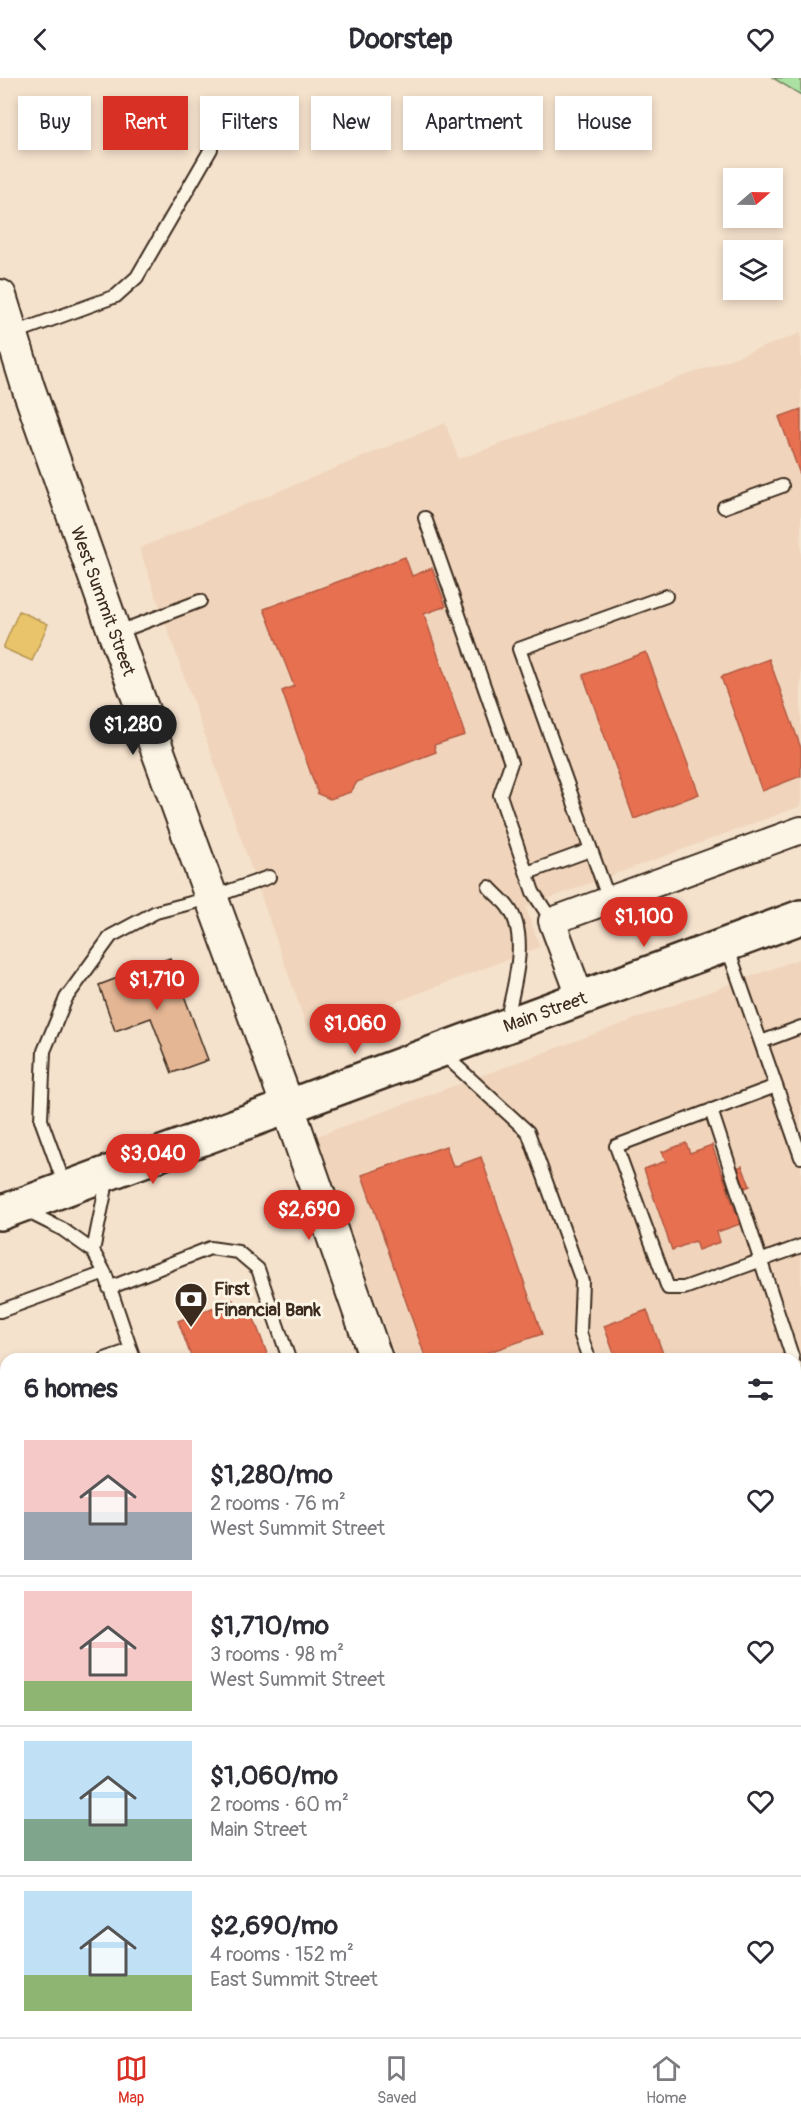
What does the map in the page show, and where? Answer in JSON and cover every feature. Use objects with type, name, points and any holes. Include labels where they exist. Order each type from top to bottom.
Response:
[{"type":"main road","name":"Main Street","points":[[9,1210],[801,917]]},
{"type":"street","name":"West Summit Street","points":[[0,296],[4,342],[27,387],[210,898],[288,1107],[374,1353]]},
{"type":"street","points":[[580,999],[552,921],[801,830]]},
{"type":"lane","points":[[4,342],[116,296],[137,277],[211,150]]},
{"type":"lane","points":[[724,507],[782,486]]},
{"type":"lane","points":[[425,518],[511,763],[500,795],[533,892],[552,921]]},
{"type":"lane","points":[[609,900],[519,649],[666,596]]},
{"type":"lane","points":[[115,634],[200,600]]},
{"type":"lane","points":[[527,873],[590,850]]},
{"type":"lane","points":[[66,1189],[41,1120],[44,1051],[66,998],[111,936],[156,912],[210,898],[269,878]]},
{"type":"lane","points":[[489,887],[510,909],[520,939],[518,966],[505,1026]]},
{"type":"lane","points":[[726,945],[801,1157]]},
{"type":"lane","points":[[761,1042],[800,1029]]},
{"type":"lane","points":[[440,1051],[528,1132],[582,1281],[579,1333],[587,1353]]},
{"type":"lane","points":[[776,1086],[616,1146],[668,1288],[684,1288],[801,1246]]},
{"type":"lane","points":[[711,1110],[791,1353]]},
{"type":"lane","points":[[93,1251],[107,1175]]},
{"type":"lane","points":[[9,1210],[62,1229],[93,1251],[105,1273],[132,1353]]},
{"type":"lane","points":[[109,1288],[210,1248],[238,1252],[258,1269],[287,1353]]},
{"type":"lane","points":[[0,1311],[105,1273]]},
{"type":"shaded area","points":[[801,333],[801,806],[526,907],[540,947],[318,1032],[306,1025],[139,548],[445,423],[459,459]]},
{"type":"shaded area","points":[[801,958],[801,1353],[394,1353],[317,1136]]},
{"type":"green space","points":[[773,78],[801,78],[801,95]]},
{"type":"building: Homes","points":[[19,611],[48,624],[32,661],[3,648]]},
{"type":"building: Shops","points":[[801,409],[801,477],[779,417]]},
{"type":"building: Shops","points":[[405,557],[412,576],[432,568],[446,606],[424,614],[465,735],[434,745],[436,752],[357,782],[351,792],[330,799],[318,794],[282,691],[294,686],[264,609]]},
{"type":"building: Shops","points":[[646,652],[699,794],[634,819],[583,675]]},
{"type":"building: Shops","points":[[769,659],[801,748],[801,776],[762,791],[721,677]]},
{"type":"building: Shops","points":[[686,1143],[690,1153],[712,1145],[740,1224],[717,1232],[720,1242],[698,1250],[695,1241],[672,1250],[644,1169],[666,1161],[662,1152]]},
{"type":"building: Shops","points":[[446,1146],[453,1167],[481,1157],[542,1334],[487,1353],[424,1353],[362,1175]]},
{"type":"building: Shops","points":[[742,1166],[750,1186],[731,1193],[723,1173]]},
{"type":"building: Shops","points":[[233,1300],[239,1312],[250,1308],[267,1353],[190,1353],[178,1321]]},
{"type":"building: Shops","points":[[647,1310],[663,1353],[614,1353],[604,1326]]},
{"type":"building: Other","points":[[170,958],[208,1060],[172,1073],[151,1018],[115,1031],[99,985]]},
{"type":"place","name":"First Financial Bank","points":[[191,1328]]}]
